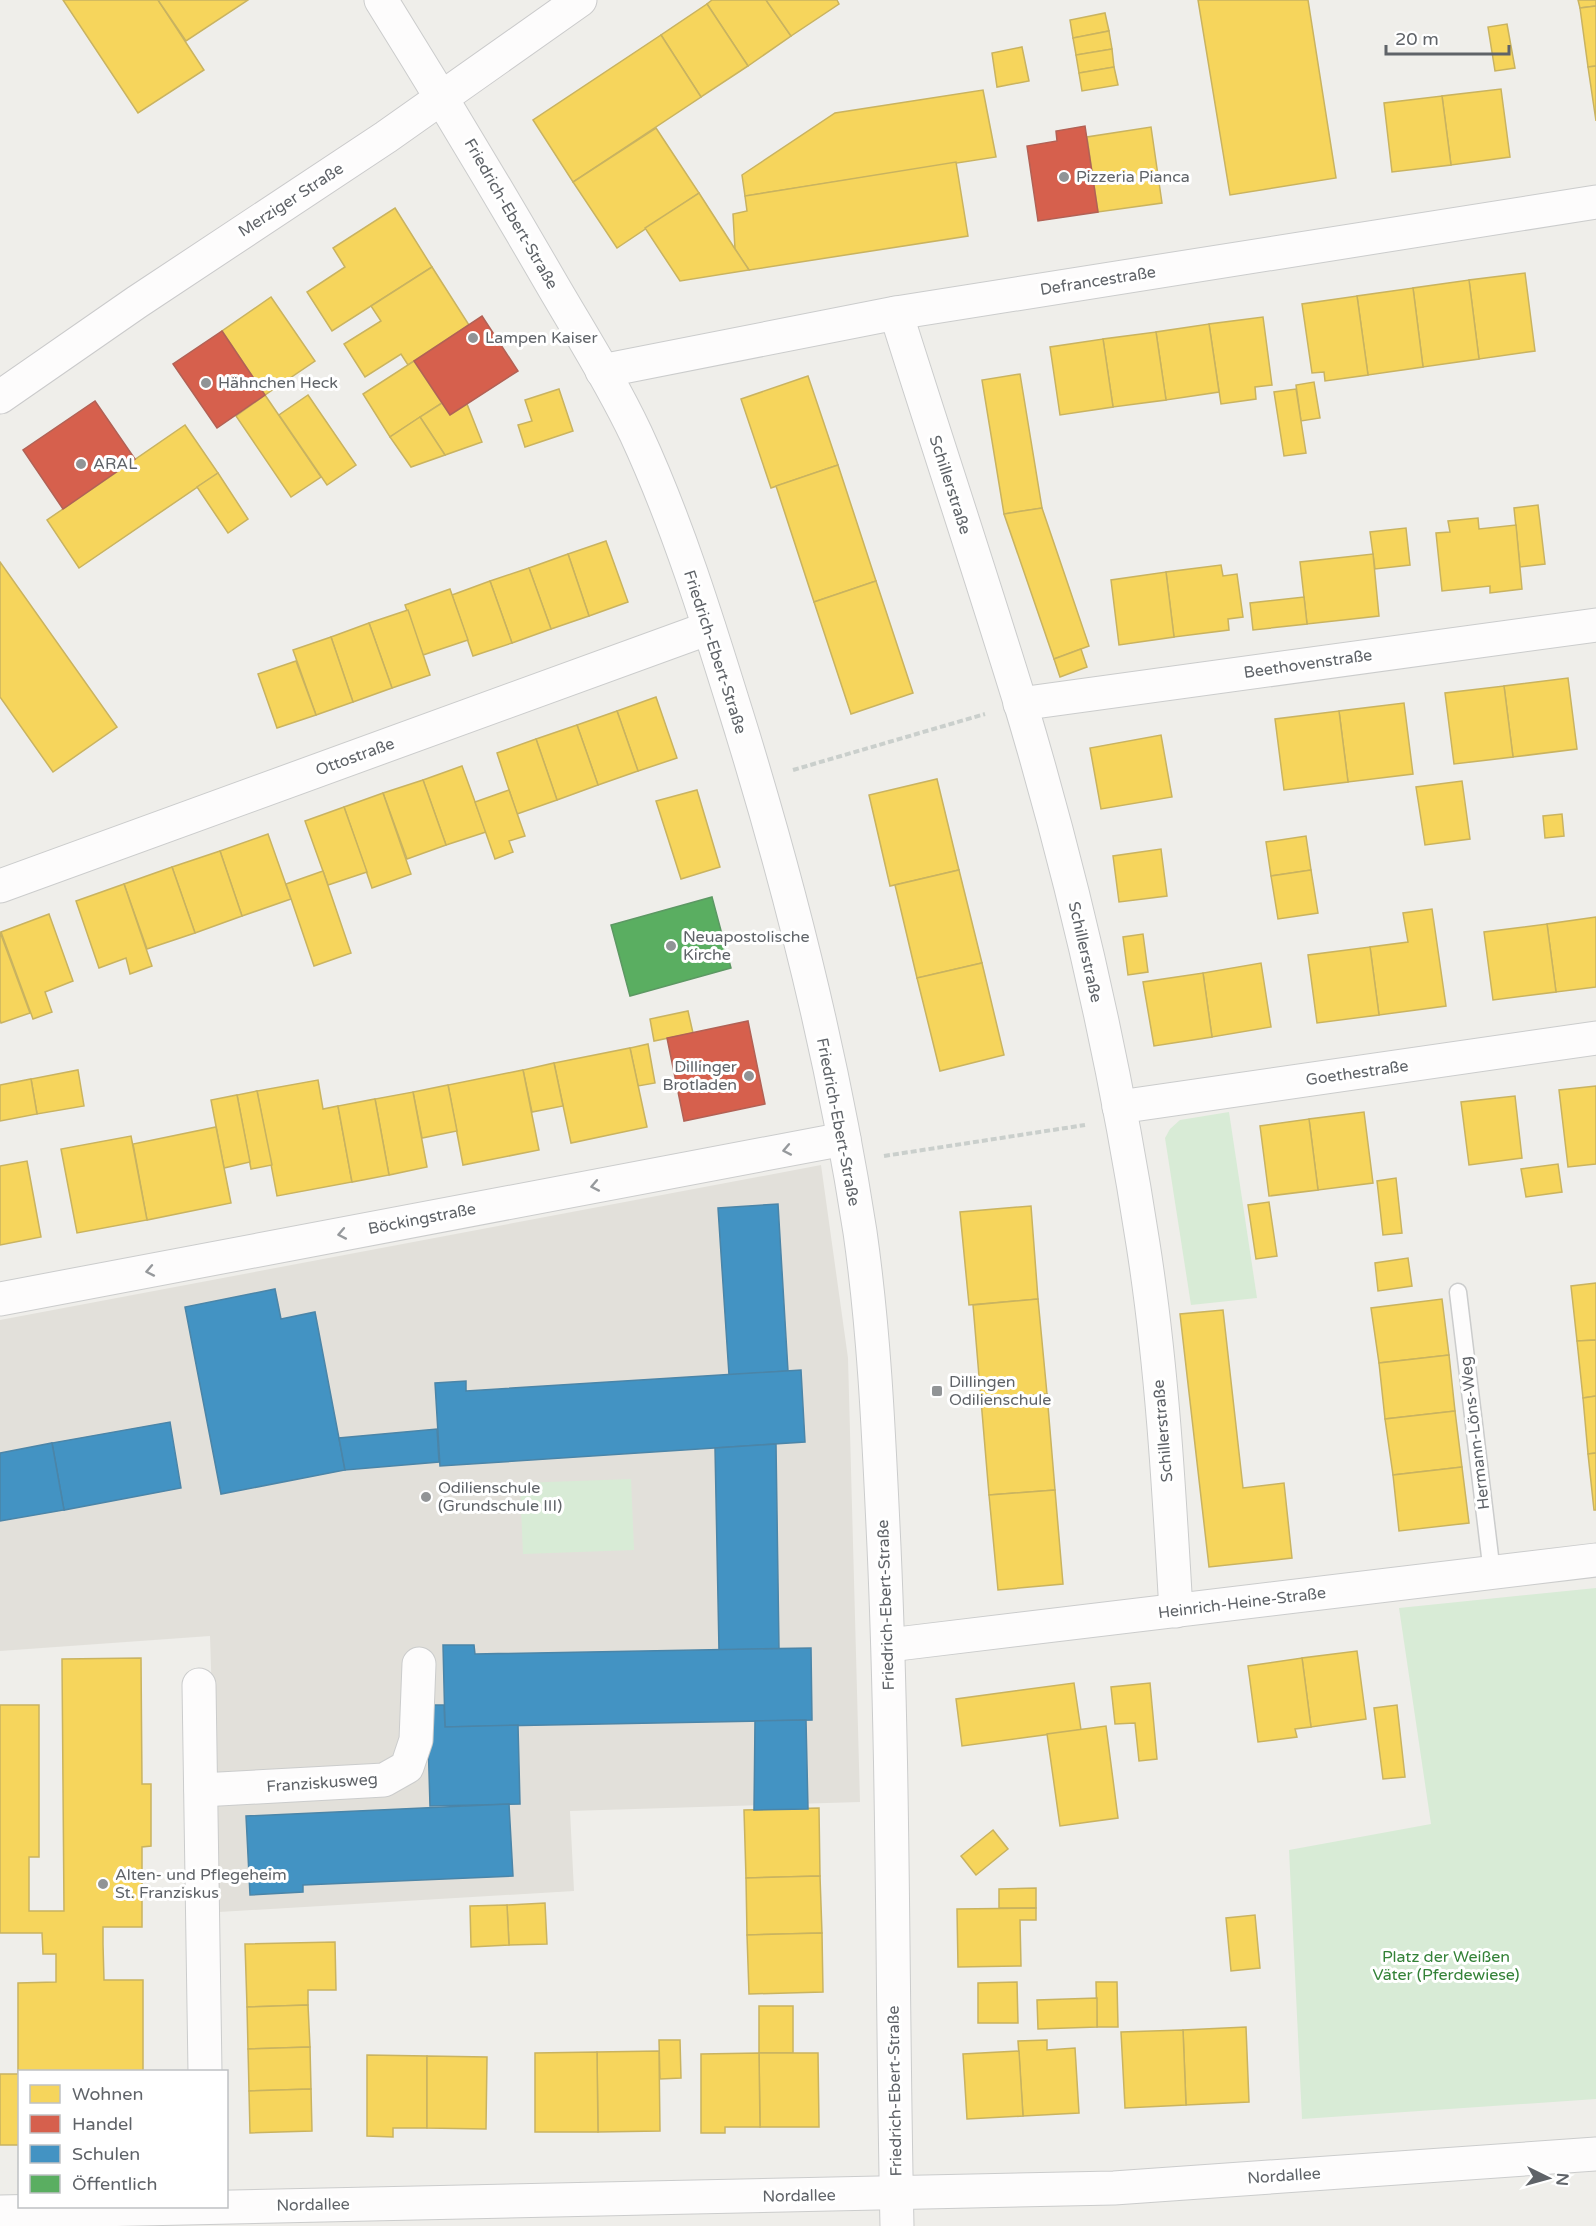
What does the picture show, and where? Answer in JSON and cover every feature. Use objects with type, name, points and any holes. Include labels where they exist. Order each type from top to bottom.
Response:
[{"type":"street","name":"Friedrich-Ebert-Straße","points":[[381,0],[441,97],[602,371],[640,445],[710,628],[757,781],[803,952],[846,1150],[860,1237],[876,1384],[889,1645],[897,2226]]},
{"type":"street","name":"Merziger Straße","points":[[0,397],[137,302],[386,137],[579,0]]},
{"type":"street","name":"Defrancestraße","points":[[602,371],[896,313],[1596,202]]},
{"type":"street","name":"Schillerstraße","points":[[896,313],[1020,704],[1087,956],[1120,1113],[1144,1246],[1166,1437],[1176,1611]]},
{"type":"street","name":"Beethovenstraße","points":[[1020,704],[1596,625]]},
{"type":"street","name":"Ottostraße","points":[[0,886],[710,628]]},
{"type":"street","name":"Goethestraße","points":[[1120,1113],[1596,1038]]},
{"type":"street","name":"Böckingstraße","points":[[0,1299],[846,1150]]},
{"type":"street","name":"Heinrich-Heine-Straße","points":[[889,1645],[1596,1560]]},
{"type":"street","name":"Franziskusweg","points":[[201,1790],[384,1780],[407,1767],[416,1740],[419,1665]]},
{"type":"street","points":[[199,1685],[205,2070]]},
{"type":"street","name":"Nordallee","points":[[228,2207],[1114,2188],[1596,2154]]},
{"type":"street","name":"Nordallee","points":[[0,2212],[166,2208]]},
{"type":"lane","name":"Hermann-Löns-Weg","points":[[1458,1292],[1492,1573]]},
{"type":"path","points":[[757,781],[1020,704]]},
{"type":"path","points":[[846,1150],[1120,1113]]},
{"type":"shaded area","name":"Odilienschule (Grundschule III)","points":[[821,1165],[848,1358],[860,1802],[570,1811],[574,1891],[219,1912],[210,1636],[0,1651],[0,1320]]},
{"type":"green space","points":[[1229,1112],[1257,1298],[1191,1305],[1165,1138],[1170,1129],[1180,1120]]},
{"type":"green space","points":[[631,1479],[634,1550],[523,1554],[520,1483]]},
{"type":"green space","name":"Platz der Weißen Väter (Pferdewiese)","points":[[1596,1588],[1596,2099],[1302,2119],[1289,1850],[1431,1824],[1399,1608]]},
{"type":"building: Wohnen","points":[[63,0],[158,0],[204,70],[138,113]]},
{"type":"building: Wohnen","points":[[158,0],[248,0],[186,41]]},
{"type":"building: Wohnen","points":[[712,0],[766,0],[791,36],[748,66],[707,4]]},
{"type":"building: Wohnen","points":[[766,0],[837,0],[839,4],[791,36]]},
{"type":"building: Wohnen","points":[[1198,0],[1308,0],[1336,178],[1230,195]]},
{"type":"building: Wohnen","points":[[1578,0],[1596,0],[1596,6],[1580,8]]},
{"type":"building: Wohnen","points":[[707,4],[748,66],[701,97],[661,35]]},
{"type":"building: Wohnen","points":[[1596,6],[1596,66],[1588,67],[1580,8]]},
{"type":"building: Wohnen","points":[[1105,13],[1109,31],[1073,38],[1070,20]]},
{"type":"building: Wohnen","points":[[1507,24],[1515,68],[1495,71],[1488,27]]},
{"type":"building: Wohnen","points":[[1109,31],[1112,49],[1076,55],[1073,38]]},
{"type":"building: Wohnen","points":[[661,35],[701,97],[573,182],[533,120]]},
{"type":"building: Wohnen","points":[[1022,47],[1029,81],[997,87],[992,53]]},
{"type":"building: Wohnen","points":[[1112,49],[1114,67],[1079,73],[1076,55]]},
{"type":"building: Wohnen","points":[[1596,66],[1596,121],[1588,67]]},
{"type":"building: Wohnen","points":[[1114,67],[1118,85],[1082,91],[1079,73]]},
{"type":"building: Wohnen","points":[[1501,89],[1510,157],[1451,165],[1442,96]]},
{"type":"building: Wohnen","points":[[983,90],[996,157],[745,196],[742,175],[835,113]]},
{"type":"building: Wohnen","points":[[1442,96],[1451,165],[1392,172],[1384,103]]},
{"type":"building: Wohnen","points":[[1151,127],[1162,203],[1098,212],[1087,137]]},
{"type":"building: Wohnen","points":[[656,128],[699,193],[617,248],[573,182]]},
{"type":"building: Wohnen","points":[[956,162],[968,236],[749,270],[735,249],[733,214],[747,211],[745,196]]},
{"type":"building: Wohnen","points":[[699,193],[749,270],[680,281],[645,228]]},
{"type":"building: Wohnen","points":[[395,208],[432,267],[332,331],[307,292],[345,267],[333,248]]},
{"type":"building: Wohnen","points":[[432,267],[469,325],[408,365],[401,354],[365,377],[344,344],[381,321],[371,306]]},
{"type":"building: Wohnen","points":[[1525,273],[1535,351],[1479,359],[1469,280]]},
{"type":"building: Wohnen","points":[[1469,280],[1479,359],[1423,367],[1413,288]]},
{"type":"building: Wohnen","points":[[1413,288],[1423,367],[1368,375],[1357,296]]},
{"type":"building: Wohnen","points":[[1357,296],[1368,375],[1325,381],[1324,372],[1312,373],[1302,304]]},
{"type":"building: Wohnen","points":[[271,297],[315,361],[265,395],[222,331]]},
{"type":"building: Wohnen","points":[[1263,317],[1272,385],[1255,387],[1256,399],[1221,404],[1209,324]]},
{"type":"building: Wohnen","points":[[1209,324],[1219,392],[1166,400],[1156,332]]},
{"type":"building: Wohnen","points":[[1156,332],[1166,400],[1113,407],[1103,339]]},
{"type":"building: Wohnen","points":[[1103,339],[1113,407],[1060,415],[1050,347]]},
{"type":"building: Wohnen","points":[[414,361],[442,403],[390,437],[363,394]]},
{"type":"building: Wohnen","points":[[1020,374],[1042,508],[1004,514],[982,380]]},
{"type":"building: Wohnen","points":[[808,376],[838,465],[771,488],[741,399]]},
{"type":"building: Wohnen","points":[[1314,382],[1320,418],[1301,421],[1296,385]]},
{"type":"building: Wohnen","points":[[559,389],[573,431],[525,447],[518,425],[532,421],[525,400]]},
{"type":"building: Wohnen","points":[[1296,389],[1306,453],[1284,456],[1274,392]]},
{"type":"building: Wohnen","points":[[265,395],[321,477],[291,497],[236,416]]},
{"type":"building: Wohnen","points":[[308,395],[356,465],[327,485],[279,415]]},
{"type":"building: Wohnen","points":[[442,403],[450,415],[467,404],[482,442],[445,455],[420,417]]},
{"type":"building: Wohnen","points":[[420,417],[445,455],[411,467],[390,437]]},
{"type":"building: Wohnen","points":[[185,425],[218,473],[79,568],[47,520]]},
{"type":"building: Wohnen","points":[[838,465],[876,581],[814,602],[776,486]]},
{"type":"building: Wohnen","points":[[218,473],[248,519],[228,533],[197,487]]},
{"type":"building: Wohnen","points":[[1538,505],[1545,564],[1520,567],[1514,508]]},
{"type":"building: Wohnen","points":[[1042,508],[1089,646],[1054,659],[1004,514]]},
{"type":"building: Wohnen","points":[[1478,518],[1479,529],[1516,525],[1522,589],[1490,593],[1490,586],[1442,591],[1436,533],[1450,532],[1448,521]]},
{"type":"building: Wohnen","points":[[1406,528],[1410,565],[1375,569],[1370,532]]},
{"type":"building: Wohnen","points":[[606,541],[628,602],[589,616],[568,554]]},
{"type":"building: Wohnen","points":[[568,554],[589,616],[551,629],[529,568]]},
{"type":"building: Wohnen","points":[[1373,554],[1379,616],[1307,624],[1300,562]]},
{"type":"building: Wohnen","points":[[0,562],[117,727],[53,772],[0,697]]},
{"type":"building: Wohnen","points":[[1221,565],[1223,576],[1237,574],[1243,617],[1228,619],[1229,630],[1174,637],[1166,572]]},
{"type":"building: Wohnen","points":[[529,568],[551,629],[512,643],[490,581]]},
{"type":"building: Wohnen","points":[[1166,572],[1174,637],[1119,645],[1111,580]]},
{"type":"building: Wohnen","points":[[490,581],[512,643],[473,656],[452,595]]},
{"type":"building: Wohnen","points":[[876,581],[913,693],[851,714],[814,602]]},
{"type":"building: Wohnen","points":[[450,589],[468,640],[423,655],[405,605]]},
{"type":"building: Wohnen","points":[[1304,597],[1307,624],[1253,630],[1250,603]]},
{"type":"building: Wohnen","points":[[408,610],[430,675],[392,688],[369,623]]},
{"type":"building: Wohnen","points":[[369,623],[392,688],[353,702],[331,637]]},
{"type":"building: Wohnen","points":[[331,637],[353,702],[316,715],[293,650]]},
{"type":"building: Wohnen","points":[[1081,649],[1087,667],[1060,677],[1054,659]]},
{"type":"building: Wohnen","points":[[296,661],[316,715],[277,728],[258,674]]},
{"type":"building: Wohnen","points":[[1568,678],[1577,749],[1513,757],[1504,686]]},
{"type":"building: Wohnen","points":[[1504,686],[1513,757],[1454,764],[1445,693]]},
{"type":"building: Wohnen","points":[[656,697],[677,758],[638,771],[617,711]]},
{"type":"building: Wohnen","points":[[1404,703],[1413,774],[1348,782],[1339,711]]},
{"type":"building: Wohnen","points":[[617,711],[638,771],[598,785],[577,725]]},
{"type":"building: Wohnen","points":[[1339,711],[1348,782],[1284,790],[1275,719]]},
{"type":"building: Wohnen","points":[[577,725],[598,785],[557,800],[536,739]]},
{"type":"building: Wohnen","points":[[1161,735],[1172,797],[1101,809],[1090,748]]},
{"type":"building: Wohnen","points":[[536,739],[557,800],[517,814],[497,753]]},
{"type":"building: Wohnen","points":[[462,766],[486,832],[446,845],[423,780]]},
{"type":"building: Wohnen","points":[[937,779],[959,870],[890,886],[869,795]]},
{"type":"building: Wohnen","points":[[423,780],[446,845],[407,859],[383,793]]},
{"type":"building: Wohnen","points":[[1462,781],[1470,839],[1425,845],[1416,787]]},
{"type":"building: Wohnen","points":[[509,790],[525,836],[509,841],[513,852],[495,859],[475,802]]},
{"type":"building: Wohnen","points":[[697,790],[720,867],[681,879],[656,801]]},
{"type":"building: Wohnen","points":[[383,793],[411,874],[372,888],[344,807]]},
{"type":"building: Wohnen","points":[[344,807],[367,872],[328,885],[305,821]]},
{"type":"building: Wohnen","points":[[1562,814],[1564,836],[1545,838],[1543,816]]},
{"type":"building: Wohnen","points":[[268,834],[291,899],[242,916],[220,851]]},
{"type":"building: Wohnen","points":[[1306,836],[1311,870],[1271,876],[1266,842]]},
{"type":"building: Wohnen","points":[[1161,849],[1167,896],[1119,902],[1113,856]]},
{"type":"building: Wohnen","points":[[220,851],[242,916],[195,933],[172,867]]},
{"type":"building: Wohnen","points":[[172,867],[195,933],[147,949],[124,884]]},
{"type":"building: Wohnen","points":[[959,870],[982,963],[917,978],[895,885]]},
{"type":"building: Wohnen","points":[[1311,870],[1318,913],[1278,919],[1271,876]]},
{"type":"building: Wohnen","points":[[323,871],[351,953],[314,966],[286,884]]},
{"type":"building: Wohnen","points":[[124,884],[152,966],[130,974],[126,958],[99,968],[76,901]]},
{"type":"building: Wohnen","points":[[1432,909],[1446,1006],[1379,1015],[1370,947],[1408,942],[1403,913]]},
{"type":"building: Wohnen","points":[[49,914],[73,981],[45,992],[52,1012],[33,1019],[1,932]]},
{"type":"building: Wohnen","points":[[1596,917],[1596,987],[1556,992],[1547,924]]},
{"type":"building: Wohnen","points":[[1547,924],[1556,992],[1493,1000],[1484,932]]},
{"type":"building: Wohnen","points":[[0,932],[30,1013],[1,1023],[0,1020]]},
{"type":"building: Wohnen","points":[[1143,934],[1148,972],[1128,975],[1123,937]]},
{"type":"building: Wohnen","points":[[1370,947],[1379,1015],[1317,1023],[1308,955]]},
{"type":"building: Wohnen","points":[[982,963],[1004,1055],[940,1071],[917,978]]},
{"type":"building: Wohnen","points":[[1261,963],[1271,1027],[1212,1037],[1203,973]]},
{"type":"building: Wohnen","points":[[1203,973],[1212,1037],[1154,1046],[1143,982]]},
{"type":"building: Wohnen","points":[[688,1011],[693,1033],[654,1041],[650,1019]]},
{"type":"building: Wohnen","points":[[648,1044],[655,1083],[638,1086],[630,1048]]},
{"type":"building: Wohnen","points":[[630,1048],[647,1127],[571,1143],[554,1063]]},
{"type":"building: Wohnen","points":[[554,1063],[563,1106],[532,1112],[523,1070]]},
{"type":"building: Wohnen","points":[[78,1070],[84,1106],[37,1114],[31,1079]]},
{"type":"building: Wohnen","points":[[523,1070],[539,1150],[463,1165],[448,1085]]},
{"type":"building: Wohnen","points":[[31,1079],[37,1114],[0,1121],[0,1085]]},
{"type":"building: Wohnen","points":[[318,1080],[323,1109],[338,1106],[352,1182],[277,1196],[257,1091]]},
{"type":"building: Wohnen","points":[[448,1085],[457,1131],[422,1138],[413,1092]]},
{"type":"building: Wohnen","points":[[1596,1086],[1596,1164],[1568,1167],[1559,1090]]},
{"type":"building: Wohnen","points":[[257,1091],[272,1165],[251,1169],[237,1095]]},
{"type":"building: Wohnen","points":[[413,1092],[427,1167],[389,1175],[375,1099]]},
{"type":"building: Wohnen","points":[[237,1095],[250,1162],[224,1168],[211,1100]]},
{"type":"building: Wohnen","points":[[1515,1096],[1522,1158],[1469,1165],[1461,1102]]},
{"type":"building: Wohnen","points":[[375,1099],[389,1175],[352,1182],[338,1106]]},
{"type":"building: Wohnen","points":[[1364,1112],[1373,1183],[1318,1190],[1309,1119]]},
{"type":"building: Wohnen","points":[[1309,1119],[1318,1190],[1269,1196],[1260,1126]]},
{"type":"building: Wohnen","points":[[216,1127],[231,1203],[147,1220],[133,1144]]},
{"type":"building: Wohnen","points":[[131,1136],[147,1220],[77,1233],[61,1149]]},
{"type":"building: Wohnen","points":[[27,1161],[41,1237],[0,1245],[0,1166]]},
{"type":"building: Wohnen","points":[[1558,1164],[1562,1192],[1526,1197],[1521,1169]]},
{"type":"building: Wohnen","points":[[1396,1178],[1402,1233],[1383,1235],[1377,1181]]},
{"type":"building: Wohnen","points":[[1269,1202],[1277,1256],[1256,1259],[1248,1205]]},
{"type":"building: Wohnen","points":[[1031,1206],[1038,1299],[969,1305],[960,1212]]},
{"type":"building: Wohnen","points":[[1408,1258],[1412,1286],[1378,1291],[1375,1263]]},
{"type":"building: Wohnen","points":[[1596,1283],[1596,1340],[1577,1341],[1571,1286]]},
{"type":"building: Wohnen","points":[[1038,1299],[1047,1394],[981,1400],[973,1305]]},
{"type":"building: Wohnen","points":[[1442,1299],[1449,1355],[1379,1363],[1371,1308]]},
{"type":"building: Wohnen","points":[[1223,1310],[1243,1488],[1284,1483],[1292,1558],[1209,1567],[1180,1314]]},
{"type":"building: Wohnen","points":[[1596,1340],[1596,1396],[1583,1398],[1577,1341]]},
{"type":"building: Wohnen","points":[[1449,1355],[1455,1411],[1385,1419],[1379,1363]]},
{"type":"building: Wohnen","points":[[1047,1394],[1055,1490],[989,1495],[981,1400]]},
{"type":"building: Wohnen","points":[[1596,1396],[1596,1453],[1588,1454],[1583,1398]]},
{"type":"building: Wohnen","points":[[1455,1411],[1462,1467],[1393,1475],[1385,1419]]},
{"type":"building: Wohnen","points":[[1596,1453],[1596,1510],[1594,1510],[1588,1454]]},
{"type":"building: Wohnen","points":[[1462,1467],[1469,1523],[1399,1531],[1393,1475]]},
{"type":"building: Wohnen","points":[[1055,1490],[1063,1584],[998,1590],[989,1495]]},
{"type":"building: Wohnen","points":[[1357,1651],[1366,1719],[1311,1727],[1302,1658]]},
{"type":"building: Wohnen","name":"Alten- und Pflegeheim St. Franziskus","points":[[141,1658],[142,1784],[151,1784],[151,1846],[142,1847],[142,1927],[103,1927],[103,1944],[104,1980],[143,1980],[143,2070],[18,2070],[18,1983],[56,1982],[56,1954],[43,1954],[42,1933],[0,1933],[0,1705],[39,1705],[39,1857],[29,1857],[29,1911],[64,1911],[62,1659]]},
{"type":"building: Wohnen","points":[[1302,1658],[1311,1727],[1295,1729],[1297,1737],[1258,1742],[1248,1666]]},
{"type":"building: Wohnen","points":[[1074,1683],[1081,1730],[962,1746],[956,1699]]},
{"type":"building: Wohnen","points":[[1150,1683],[1157,1759],[1139,1761],[1135,1723],[1115,1724],[1111,1687]]},
{"type":"building: Wohnen","points":[[1397,1705],[1405,1777],[1383,1779],[1374,1708]]},
{"type":"building: Wohnen","points":[[1106,1726],[1118,1818],[1060,1826],[1047,1734]]},
{"type":"building: Wohnen","points":[[819,1808],[820,1876],[746,1878],[744,1810]]},
{"type":"building: Wohnen","points":[[993,1830],[1008,1849],[976,1875],[961,1856]]},
{"type":"building: Wohnen","points":[[820,1876],[822,1933],[747,1935],[746,1878]]},
{"type":"building: Wohnen","points":[[1036,1888],[1036,1908],[999,1908],[999,1889]]},
{"type":"building: Wohnen","points":[[545,1903],[547,1944],[509,1945],[507,1905]]},
{"type":"building: Wohnen","points":[[507,1905],[509,1945],[471,1947],[470,1906]]},
{"type":"building: Wohnen","points":[[1036,1908],[1036,1920],[1020,1920],[1021,1966],[958,1967],[957,1909]]},
{"type":"building: Wohnen","points":[[1255,1915],[1260,1968],[1231,1971],[1226,1918]]},
{"type":"building: Wohnen","points":[[822,1933],[823,1992],[749,1994],[747,1935]]},
{"type":"building: Wohnen","points":[[335,1942],[336,1990],[308,1990],[308,2005],[247,2007],[245,1944]]},
{"type":"building: Wohnen","points":[[1017,1982],[1018,2023],[978,2023],[978,1983]]},
{"type":"building: Wohnen","points":[[1096,1982],[1117,1982],[1118,2027],[1097,2027]]},
{"type":"building: Wohnen","points":[[1097,1998],[1097,2027],[1038,2029],[1037,2000]]},
{"type":"building: Wohnen","points":[[308,2005],[310,2047],[248,2049],[247,2007]]},
{"type":"building: Wohnen","points":[[759,2006],[793,2006],[793,2053],[759,2053]]},
{"type":"building: Wohnen","points":[[1246,2027],[1249,2102],[1186,2105],[1183,2030]]},
{"type":"building: Wohnen","points":[[1183,2030],[1186,2105],[1125,2108],[1121,2032]]},
{"type":"building: Wohnen","points":[[659,2040],[680,2040],[681,2078],[660,2079]]},
{"type":"building: Wohnen","points":[[1047,2040],[1047,2050],[1075,2048],[1079,2113],[1023,2116],[1018,2041]]},
{"type":"building: Wohnen","points":[[310,2047],[311,2089],[249,2091],[248,2049]]},
{"type":"building: Wohnen","points":[[659,2051],[660,2131],[598,2132],[597,2052]]},
{"type":"building: Wohnen","points":[[1019,2051],[1023,2116],[967,2119],[963,2054]]},
{"type":"building: Wohnen","points":[[597,2052],[598,2132],[535,2132],[535,2053]]},
{"type":"building: Wohnen","points":[[759,2053],[818,2053],[819,2127],[760,2127]]},
{"type":"building: Wohnen","points":[[759,2053],[760,2127],[725,2127],[725,2133],[701,2133],[701,2054]]},
{"type":"building: Wohnen","points":[[367,2055],[427,2056],[427,2128],[393,2128],[393,2137],[367,2136]]},
{"type":"building: Wohnen","points":[[427,2056],[487,2057],[486,2129],[427,2128]]},
{"type":"building: Wohnen","name":"Alten- und Pflegeheim St. Franziskus","points":[[0,2074],[18,2074],[18,2145],[0,2145]]},
{"type":"building: Wohnen","points":[[311,2089],[312,2131],[250,2133],[249,2091]]},
{"type":"building: Handel","points":[[1085,126],[1098,212],[1038,221],[1027,146],[1057,141],[1056,131]]},
{"type":"building: Handel","points":[[482,316],[518,371],[450,415],[414,361]]},
{"type":"building: Handel","points":[[222,331],[265,395],[217,428],[173,364]]},
{"type":"building: Handel","points":[[95,401],[135,459],[63,509],[23,450]]},
{"type":"building: Handel","points":[[748,1021],[765,1104],[684,1121],[667,1038]]},
{"type":"building: Schulen","points":[[778,1204],[788,1371],[729,1375],[718,1208]]},
{"type":"building: Schulen","points":[[275,1289],[281,1319],[315,1312],[345,1470],[221,1494],[185,1307]]},
{"type":"building: Schulen","points":[[801,1370],[805,1442],[440,1466],[435,1383],[466,1381],[466,1391]]},
{"type":"building: Schulen","points":[[170,1422],[181,1488],[64,1510],[52,1443]]},
{"type":"building: Schulen","points":[[437,1429],[439,1462],[345,1470],[339,1438]]},
{"type":"building: Schulen","points":[[52,1443],[64,1510],[0,1521],[0,1453]]},
{"type":"building: Schulen","points":[[776,1444],[779,1649],[719,1650],[715,1448]]},
{"type":"building: Schulen","points":[[443,1645],[474,1645],[475,1654],[811,1648],[812,1720],[445,1727]]},
{"type":"building: Schulen","points":[[427,1705],[444,1705],[445,1727],[518,1725],[520,1804],[430,1806]]},
{"type":"building: Schulen","points":[[806,1720],[808,1809],[754,1810],[755,1721]]},
{"type":"building: Schulen","points":[[509,1804],[513,1876],[303,1885],[303,1892],[250,1895],[246,1816]]},
{"type":"building: Öffentlich","name":"Neuapostolische Kirche","points":[[712,897],[731,968],[630,996],[611,925]]},
{"type":"place","name":"Pizzeria Pianca","points":[[1064,177]]},
{"type":"place","name":"Lampen Kaiser","points":[[473,338]]},
{"type":"place","name":"Hähnchen Heck","points":[[206,383]]},
{"type":"place","name":"ARAL","points":[[81,464]]},
{"type":"place","name":"Neuapostolische Kirche","points":[[671,946]]},
{"type":"place","name":"Dillinger Brotladen","points":[[749,1076]]},
{"type":"place","name":"Dillingen Odilienschule","points":[[937,1391]]},
{"type":"place","name":"Odilienschule (Grundschule III)","points":[[426,1497]]},
{"type":"place","name":"Alten- und Pflegeheim St. Franziskus","points":[[103,1884]]}]
